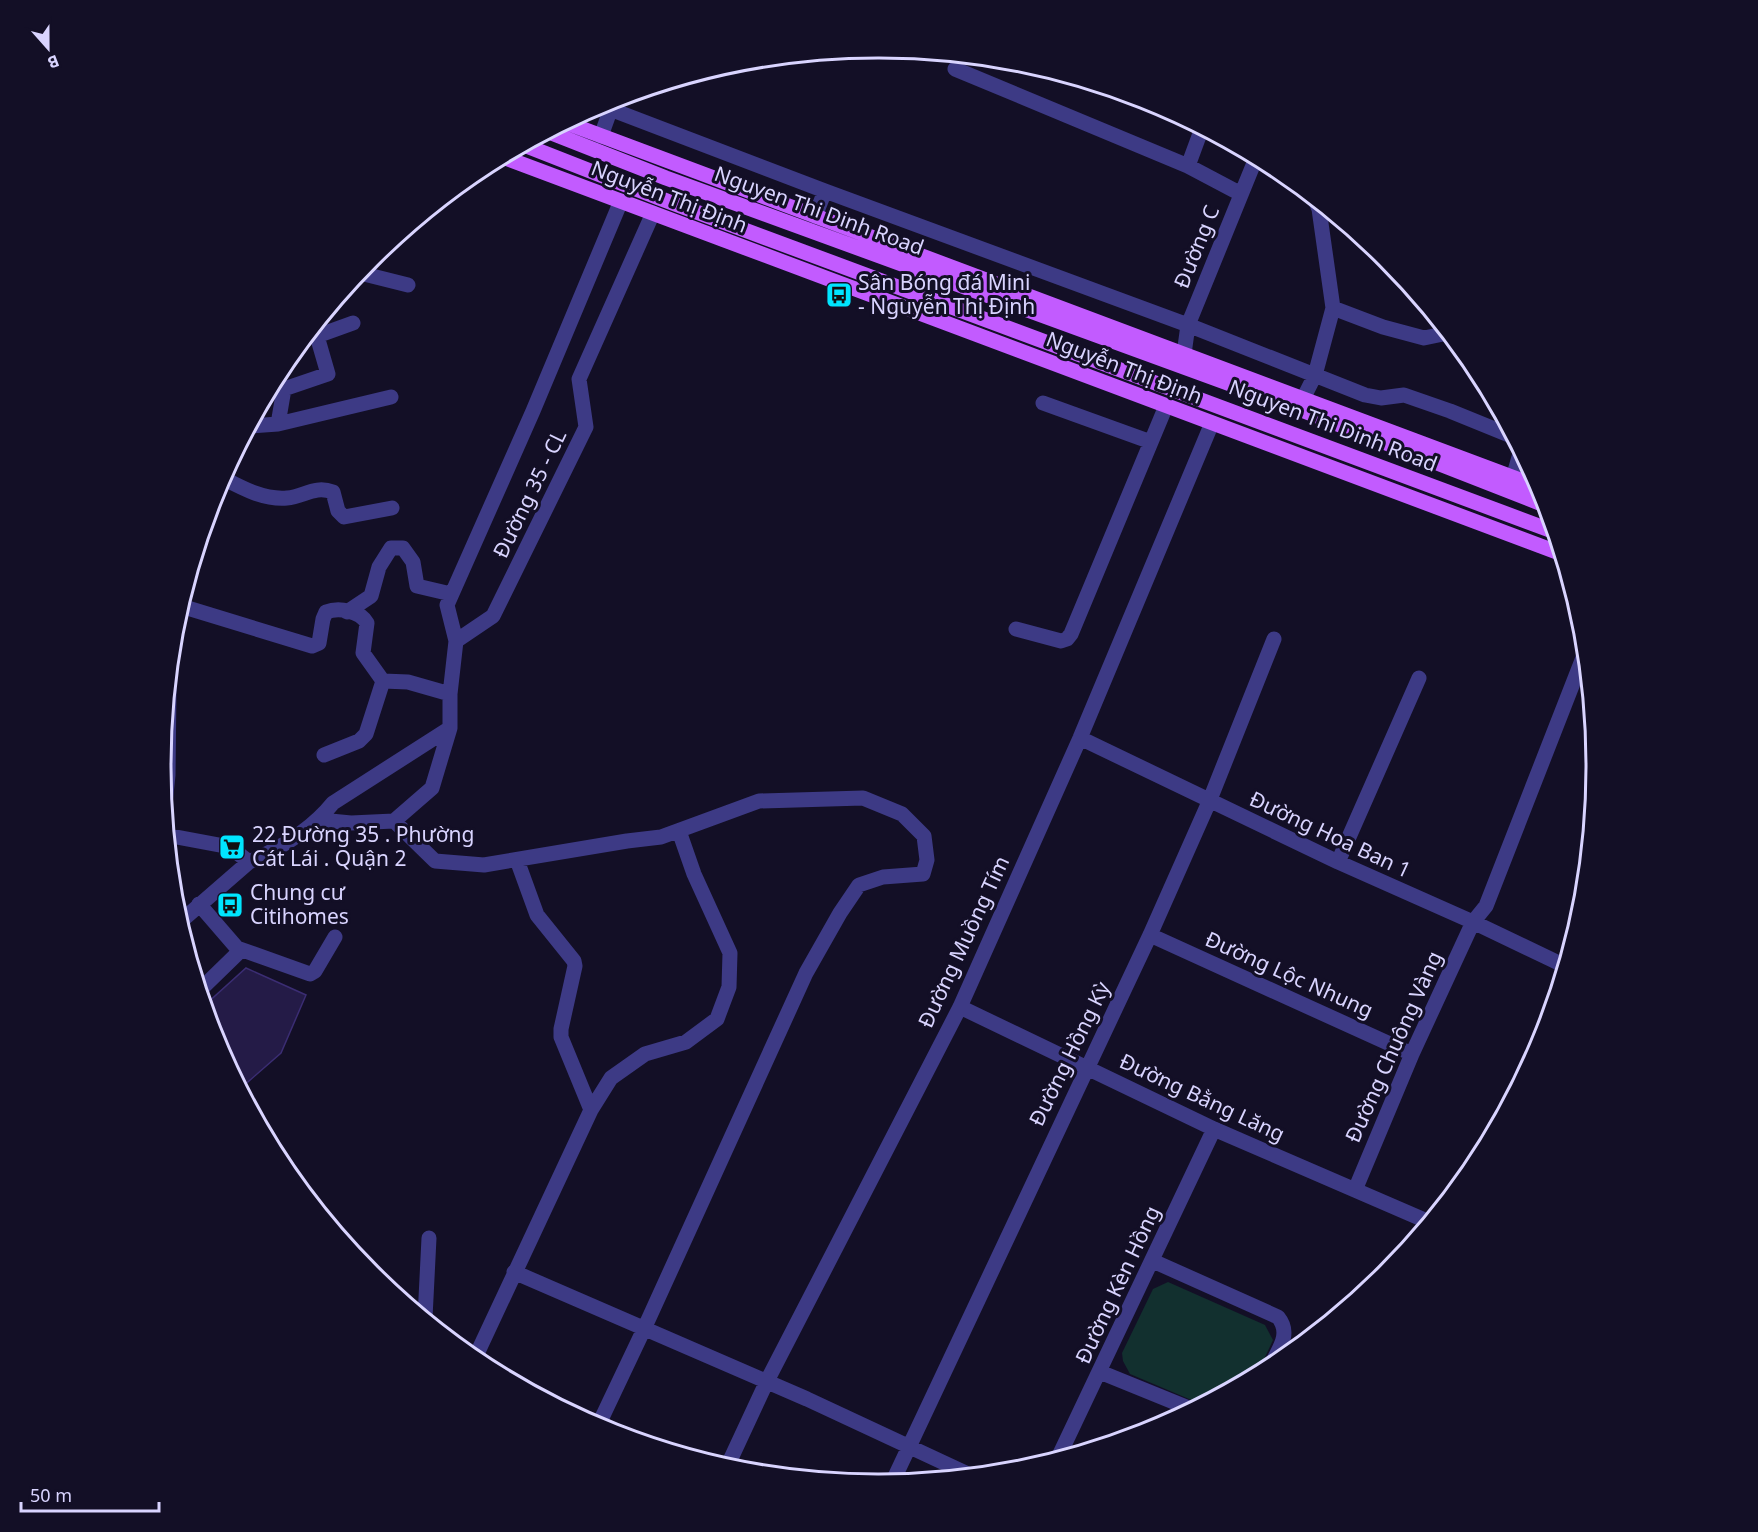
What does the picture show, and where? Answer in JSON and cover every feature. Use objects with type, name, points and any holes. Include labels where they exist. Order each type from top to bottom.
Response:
[{"type":"main road","name":"Nguyễn Thị Định","points":[[576,126],[601,136],[637,157],[674,163],[1301,404],[1516,469]]},
{"type":"main road","name":"Nguyen Thi Dinh Road","points":[[559,135],[637,157],[666,178],[1183,360]]},
{"type":"main road","name":"Nguyen Thi Dinh Road","points":[[532,149],[1545,528]]},
{"type":"main road","points":[[621,201],[637,157]]},
{"type":"main road","name":"Nguyễn Thị Định","points":[[513,161],[1552,550]]},
{"type":"main road","points":[[653,213],[674,163]]},
{"type":"main road","points":[[1166,406],[1183,360]]},
{"type":"main road","points":[[1212,423],[1230,377]]},
{"type":"main road","points":[[1516,469],[1527,483]]},
{"type":"street","points":[[955,69],[1188,166],[1241,194]]},
{"type":"street","points":[[620,107],[825,191],[1188,325],[1365,395],[1381,398],[1404,395],[1503,433]]},
{"type":"street","points":[[601,136],[609,111]]},
{"type":"street","points":[[1188,166],[1199,135]]},
{"type":"street","name":"Đường C","points":[[1183,360],[1188,325],[1253,166]]},
{"type":"street","points":[[815,216],[825,191]]},
{"type":"street","name":"Đường 35 - CL","points":[[394,821],[432,788],[450,728],[450,694],[456,641],[447,605],[451,594],[533,411],[621,201]]},
{"type":"street","name":"Đường 35 - CL","points":[[456,641],[493,616],[586,427],[579,380],[653,213]]},
{"type":"street","points":[[1301,404],[1315,375],[1333,308],[1322,215]]},
{"type":"street","points":[[370,276],[408,285]]},
{"type":"street","points":[[1333,308],[1383,327],[1425,338],[1440,335]]},
{"type":"street","points":[[317,336],[353,323]]},
{"type":"street","points":[[278,424],[284,389],[328,374],[317,336]]},
{"type":"street","points":[[259,425],[278,424],[391,397]]},
{"type":"street","points":[[1043,403],[1151,442]]},
{"type":"street","points":[[1016,629],[1061,641],[1067,639],[1071,634],[1166,406]]},
{"type":"street","name":"Đường Muồng Tím","points":[[731,1458],[767,1381],[960,1007],[1080,738],[1212,423]]},
{"type":"street","points":[[231,482],[251,493],[286,498],[323,488],[333,492],[338,510],[344,517],[392,508]]},
{"type":"street","points":[[347,612],[371,596],[379,567],[391,548],[403,548],[413,562],[417,586],[451,594]]},
{"type":"street","points":[[190,609],[312,646],[319,643],[326,612],[332,610],[358,614],[367,623],[363,653],[383,681]]},
{"type":"street","name":"Đường Hồng Kỳ","points":[[896,1473],[1150,935],[1209,802],[1274,639]]},
{"type":"street","name":"Đường Chuông Vàng","points":[[1356,1190],[1412,1053],[1473,922],[1486,906],[1579,668]]},
{"type":"street","points":[[1338,862],[1419,678]]},
{"type":"street","points":[[383,681],[408,682],[450,694]]},
{"type":"street","points":[[324,755],[359,741],[366,734],[383,681]]},
{"type":"street","points":[[188,915],[249,862],[320,820],[333,803],[450,728]]},
{"type":"street","name":"Đường Hoa Ban 1","points":[[1080,738],[1209,802],[1558,963]]},
{"type":"street","points":[[320,820],[351,823],[394,821],[435,861],[484,865],[661,837],[759,801],[863,798],[902,814],[924,836],[927,860],[923,874],[883,877],[859,885],[806,972],[602,1417]]},
{"type":"street","points":[[479,1349],[591,1110],[611,1078],[645,1053],[686,1042],[717,1019],[729,987],[730,953],[694,874],[679,831]]},
{"type":"street","points":[[176,837],[230,847],[249,862]]},
{"type":"street","points":[[517,860],[537,915],[574,962],[561,1037],[591,1110]]},
{"type":"street","points":[[199,904],[237,948],[310,974],[315,972],[335,938]]},
{"type":"street","name":"Đường Lộc Nhung","points":[[1150,935],[1412,1053]]},
{"type":"street","points":[[206,984],[237,954],[237,948]]},
{"type":"street","name":"Đường Bằng Lăng","points":[[960,1007],[1087,1066],[1214,1129],[1422,1219]]},
{"type":"street","name":"Đường Kèn Hồng","points":[[1062,1449],[1214,1129]]},
{"type":"street","points":[[425,1308],[429,1238]]},
{"type":"street","points":[[1153,1261],[1278,1317],[1286,1329],[1279,1349]]},
{"type":"street","points":[[514,1272],[767,1381],[956,1469]]},
{"type":"street","points":[[1100,1372],[1182,1405]]},
{"type":"green space","points":[[1168,1282],[1265,1325],[1273,1340],[1264,1359],[1193,1401],[1130,1374],[1123,1361],[1122,1353],[1153,1289]]},
{"type":"building","points":[[246,968],[306,995],[281,1053],[246,1083],[225,1037],[211,999]]},
{"type":"place","name":"Sân Bóng đá Mini - Nguyễn Thị Định","points":[[839,295]]},
{"type":"place","name":"22 Đường 35 . Phường Cát Lái . Quận 2","points":[[232,847]]},
{"type":"place","name":"Chung cư Citihomes","points":[[230,905]]}]
